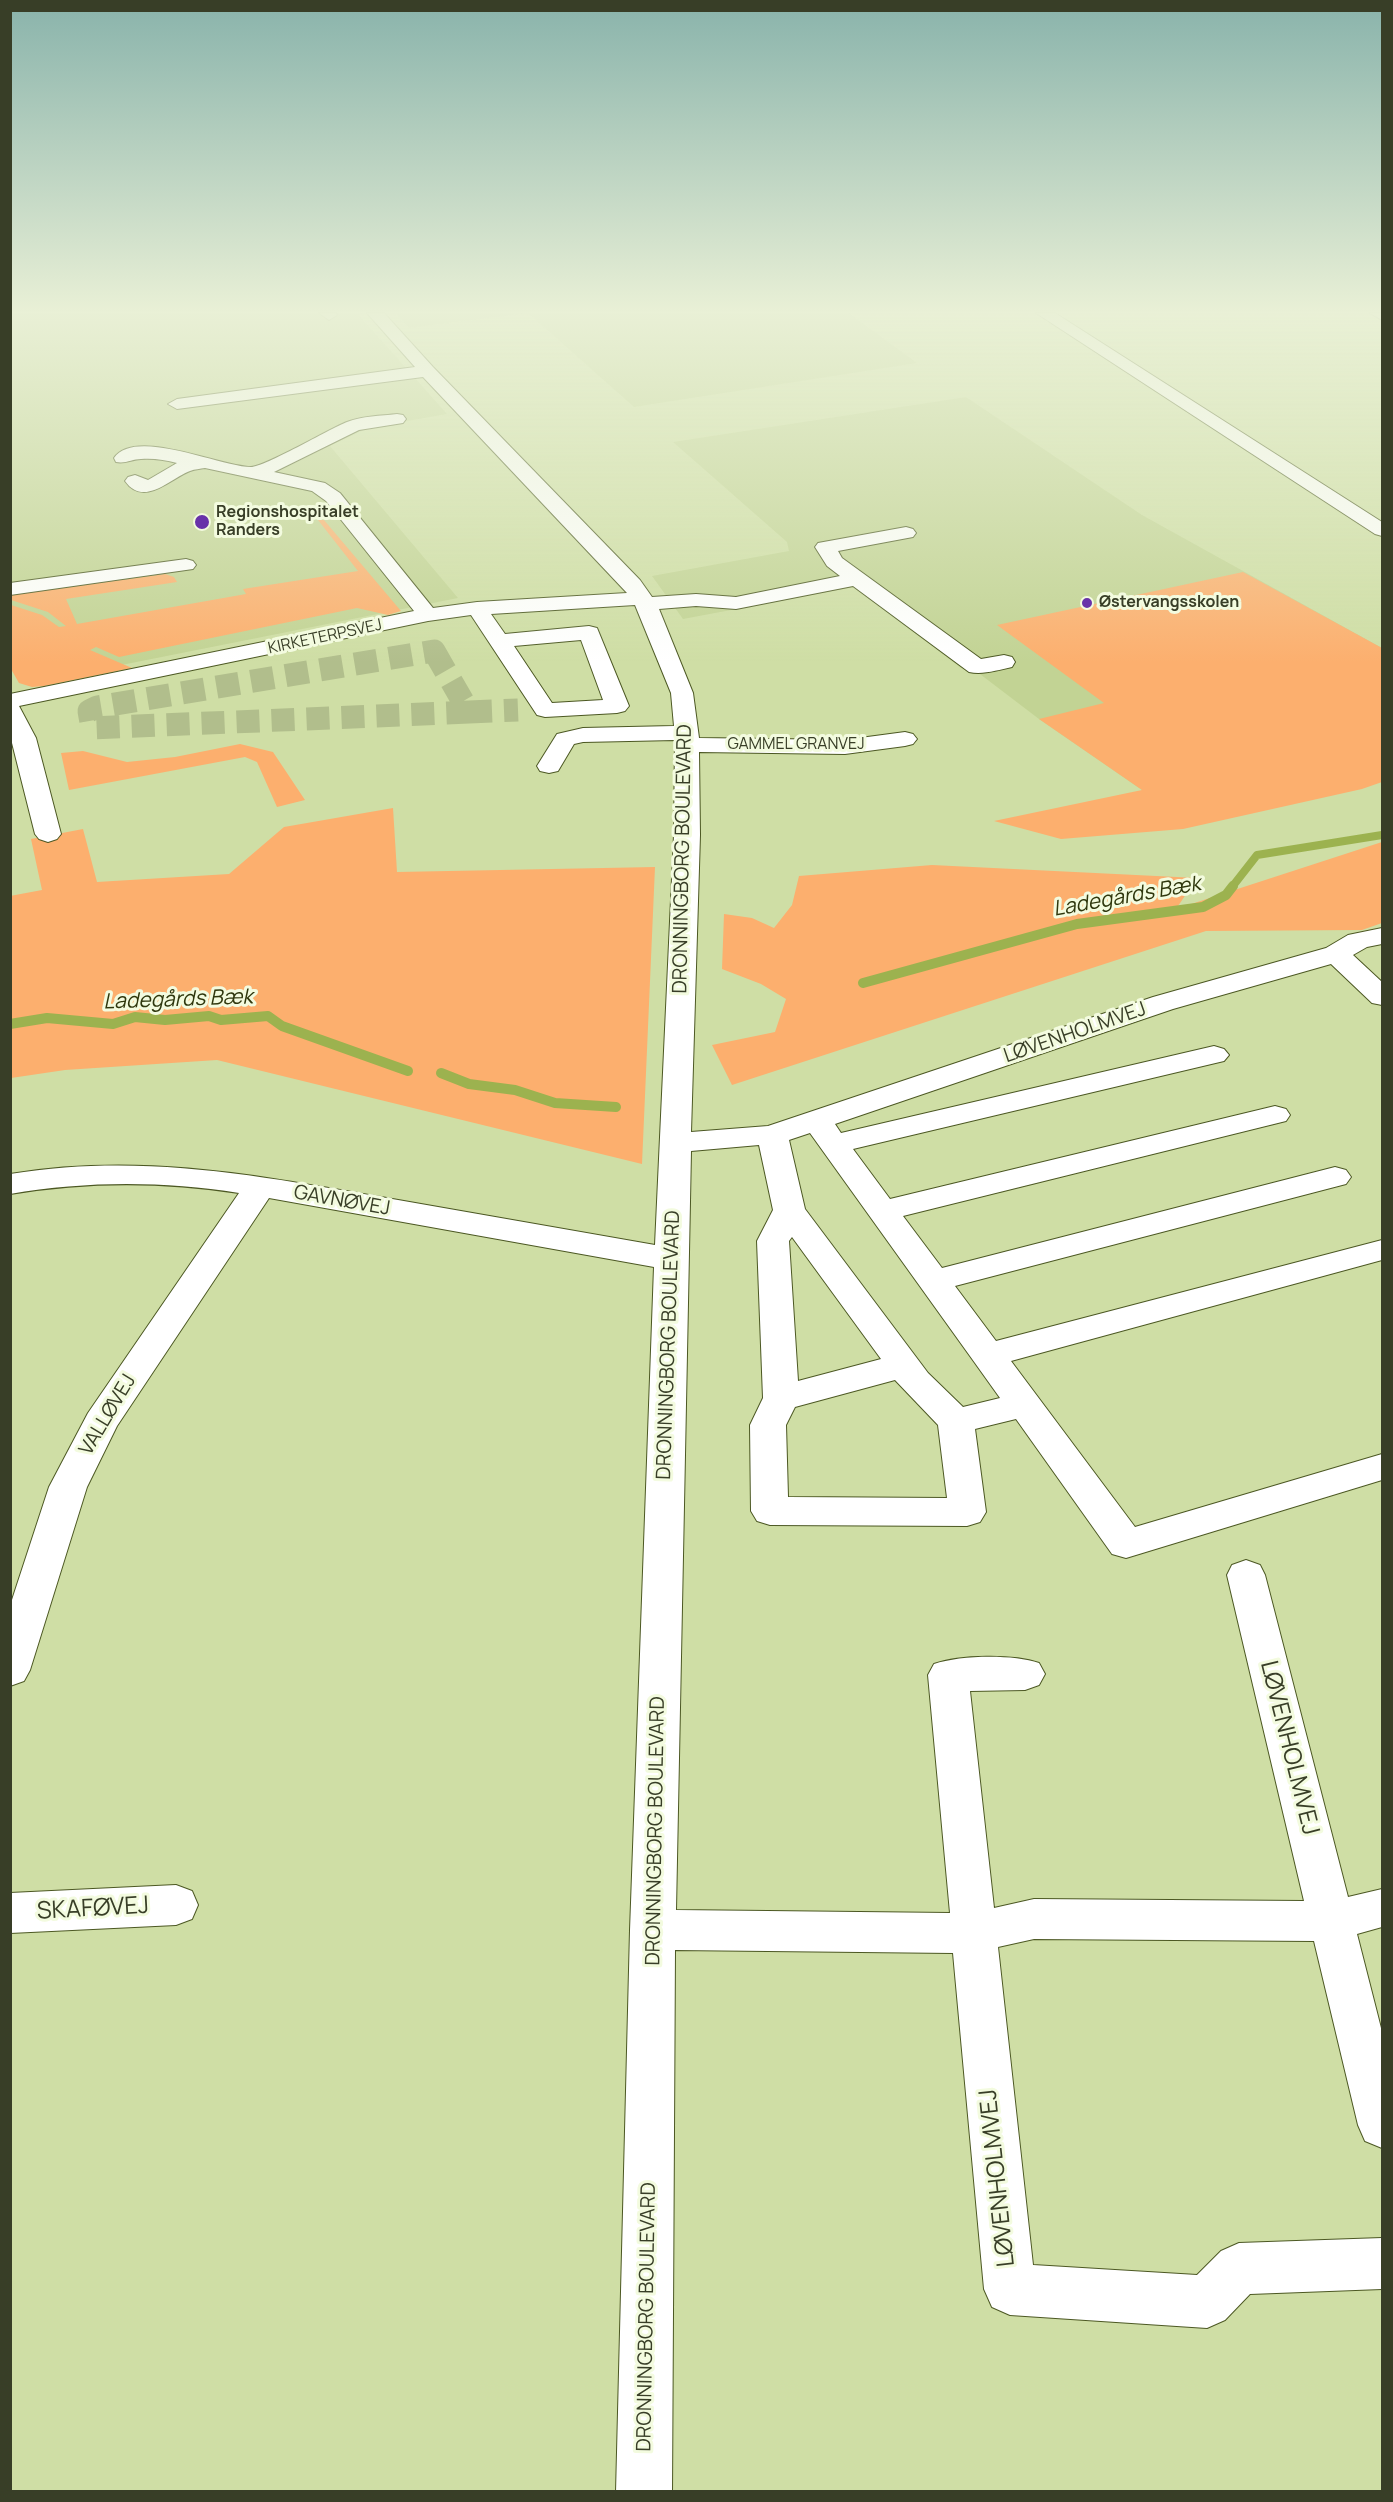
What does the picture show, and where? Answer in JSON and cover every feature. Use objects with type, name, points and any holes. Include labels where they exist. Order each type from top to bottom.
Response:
[{"type":"street","points":[[254,474],[343,430]]},
{"type":"street","name":"DRONNINGBORG BOULEVARD","points":[[484,430],[601,549],[643,599],[682,693],[687,739],[687,834],[671,1259],[653,1930],[644,2492]]},
{"type":"street","points":[[1226,430],[1383,530]]},
{"type":"street","points":[[123,458],[135,453],[159,453],[318,487],[333,497],[428,615]]},
{"type":"street","points":[[135,481],[142,485],[157,483],[179,469],[204,463]]},
{"type":"street","points":[[906,533],[825,547],[834,562],[977,667],[1004,662]]},
{"type":"street","points":[[811,566],[834,562]]},
{"type":"street","points":[[10,589],[186,565]]},
{"type":"street","points":[[643,599],[736,603],[858,579]]},
{"type":"street","points":[[643,599],[719,583]]},
{"type":"street","name":"KIRKETERPSVEJ","points":[[10,701],[428,615],[477,608],[643,599]]},
{"type":"street","points":[[477,608],[545,710]]},
{"type":"street","points":[[497,641],[589,633],[617,706],[518,710]]},
{"type":"street","points":[[10,710],[24,738],[48,834]]},
{"type":"street","name":"GAMMEL GRANVEJ","points":[[549,766],[565,739],[583,735],[845,747],[905,739]]},
{"type":"street","name":"LØVENHOLMVEJ","points":[[677,1143],[824,1132],[1163,1003],[1336,954],[1358,941],[1383,936]]},
{"type":"street","points":[[1336,954],[1383,997]]},
{"type":"street","points":[[1214,1054],[824,1132],[1126,1545],[1383,1467]]},
{"type":"street","points":[[882,1211],[1275,1115]]},
{"type":"street","points":[[772,1135],[789,1210],[916,1382],[956,1421],[967,1512],[770,1511],[768,1425],[781,1398],[773,1241],[789,1210]]},
{"type":"street","name":"GAVNØVEJ","points":[[10,1184],[73,1175],[128,1173],[212,1179],[671,1259]]},
{"type":"street","points":[[933,1281],[1335,1177]]},
{"type":"street","name":"VALLØVEJ","points":[[10,1670],[24,1585],[100,1422],[260,1187]]},
{"type":"street","points":[[987,1355],[1383,1250]]},
{"type":"street","points":[[781,1398],[905,1365]]},
{"type":"street","points":[[956,1421],[1024,1405]]},
{"type":"street","name":"LØVENHOLMVEJ","points":[[1246,1575],[1383,2125]]},
{"type":"street","name":"LØVENHOLMVEJ","points":[[1025,1674],[948,1676],[972,1933],[1010,2289],[1207,2302],[1239,2269],[1383,2264]]},
{"type":"street","name":"SKAFØVEJ","points":[[10,1914],[176,1905]]},
{"type":"street","points":[[653,1930],[972,1933],[1034,1919],[1331,1921],[1383,1908]]},
{"type":"shaded area","name":"Regionshospitalet Randers","points":[[11,430],[364,430],[330,446],[458,598],[26,684],[11,658]]},
{"type":"shaded area","name":"Østervangsskolen","points":[[753,430],[1015,430],[1142,515],[1382,648],[1142,790],[1039,719],[976,671],[961,668],[854,587],[683,619],[652,576],[789,551],[787,542],[673,442]]},
{"type":"shaded area","points":[[318,520],[324,520],[401,611],[388,615],[357,608],[119,657],[96,647],[90,650],[132,668],[44,686],[32,687],[19,683],[11,669],[11,605],[42,615],[59,627],[66,626],[48,612],[11,600],[11,595],[165,574],[174,577],[177,582],[66,599],[77,624],[246,594],[243,589],[358,571]]},
{"type":"shaded area","points":[[1243,572],[1382,648],[1382,782],[1362,789],[1183,829],[1061,839],[994,821],[1142,790],[1039,719],[1104,703],[997,625]]},
{"type":"shaded area","points":[[240,744],[273,752],[305,800],[277,807],[257,762],[245,757],[69,790],[61,753],[83,751],[127,762],[175,757]]},
{"type":"shaded area","points":[[393,808],[397,872],[655,867],[642,1164],[217,1060],[65,1070],[11,1078],[10,896],[42,890],[31,839],[83,829],[97,882],[229,874],[284,827]]},
{"type":"shaded area","points":[[1382,842],[1382,923],[1362,930],[1206,931],[732,1085],[712,1045],[775,1032],[786,999],[761,984],[722,969],[724,914],[752,918],[774,928],[792,905],[799,876],[932,865],[1197,878],[1176,909]]},
{"type":"waterway","name":"Ladegårds Bæk","points":[[1232,887],[1257,855],[1382,835]]},
{"type":"waterway","name":"Ladegårds Bæk","points":[[863,983],[1077,924],[1203,907],[1226,895],[1233,886]]},
{"type":"waterway","name":"Ladegårds Bæk","points":[[10,1024],[47,1018],[113,1024],[135,1017],[165,1020],[209,1016],[221,1020],[268,1016],[282,1026],[408,1071]]},
{"type":"waterway","name":"Ladegårds Bæk","points":[[441,1073],[469,1084],[515,1090],[555,1103],[616,1107]]},
{"type":"tunnel","points":[[434,651],[469,712],[92,728],[89,711],[97,707],[434,651]]},
{"type":"tunnel","points":[[469,712],[518,710]]},
{"type":"place","name":"Regionshospitalet Randers","points":[[202,522]]},
{"type":"place","name":"Østervangsskolen","points":[[1087,603]]}]
